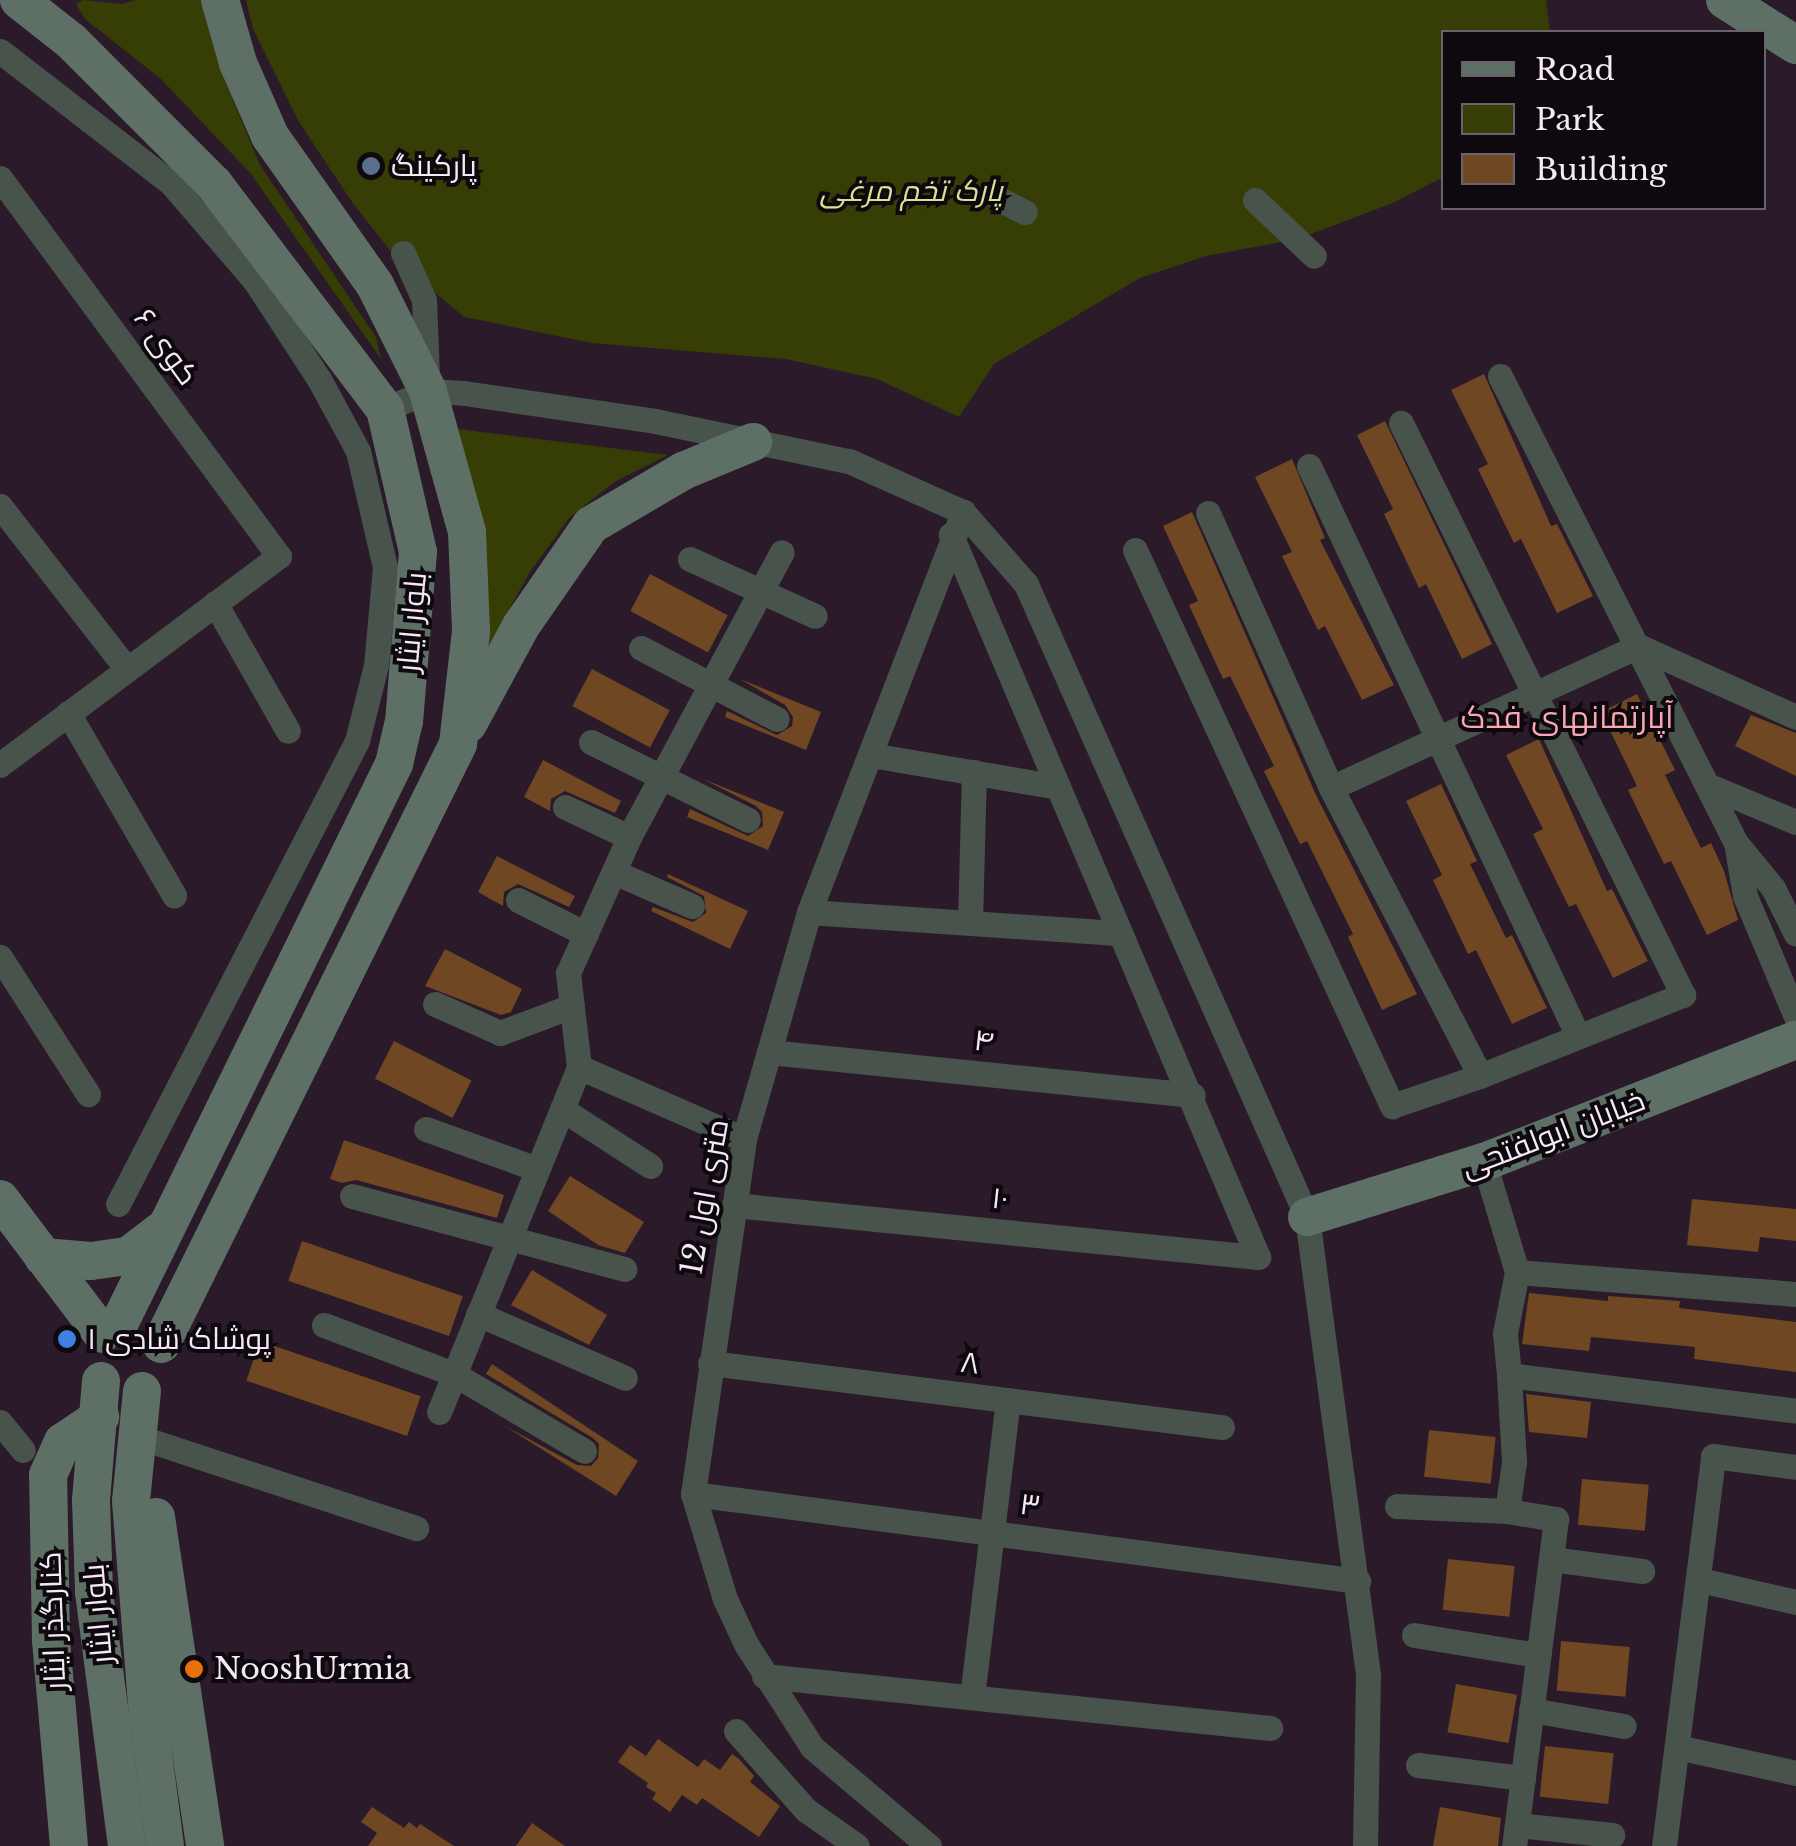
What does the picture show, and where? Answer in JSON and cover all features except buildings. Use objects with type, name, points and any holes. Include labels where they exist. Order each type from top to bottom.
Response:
[{"type":"main road","name":"بلوار ایثار","points":[[20,0],[71,41],[214,184],[384,409],[418,552],[404,721],[394,764],[103,1362],[91,1500],[94,1592],[127,1846]]},
{"type":"main road","name":"بلوار ایثار","points":[[165,1846],[148,1716],[131,1501],[142,1391],[163,1366],[161,1344],[458,744],[471,631],[467,532],[428,390],[374,285],[270,136],[238,63],[220,0]]},
{"type":"main road","points":[[1724,0],[1796,44]]},
{"type":"main road","points":[[458,744],[521,626],[591,526],[683,471],[753,442]]},
{"type":"main road","name":"خیابان ابولفتحی","points":[[1306,1217],[1484,1162],[1796,1040]]},
{"type":"main road","points":[[0,1199],[39,1266],[124,1394],[142,1391]]},
{"type":"main road","points":[[0,1244],[39,1266],[91,1261],[128,1256],[168,1225]]},
{"type":"main road","points":[[0,1230],[39,1266]]},
{"type":"main road","points":[[103,1362],[148,1329],[161,1344]]},
{"type":"main road","name":"کنارگذر ایثار","points":[[69,1846],[51,1641],[48,1476],[103,1362]]},
{"type":"main road","points":[[134,1451],[155,1514],[205,1846]]},
{"type":"street","points":[[0,52],[171,183],[255,282],[320,379],[358,451],[385,567],[376,665],[356,741],[118,1204]]},
{"type":"street","points":[[73,105],[214,184]]},
{"type":"street","name":"کوی ۶","points":[[0,178],[279,556],[215,603]]},
{"type":"street","points":[[999,199],[1025,212]]},
{"type":"street","points":[[1255,200],[1314,256]]},
{"type":"street","points":[[403,253],[424,300],[428,390]]},
{"type":"street","points":[[1500,376],[1736,844],[1773,888],[1796,934]]},
{"type":"street","points":[[384,409],[428,390],[636,418],[849,462],[957,523],[1026,584],[1306,1217],[1368,1674],[1365,1846]]},
{"type":"street","points":[[1135,550],[1392,1106],[1480,1076],[1682,996],[1400,423]]},
{"type":"street","points":[[1309,466],[1578,1036]]},
{"type":"street","points":[[0,506],[126,668]]},
{"type":"street","points":[[1208,513],[1331,788],[1480,1076]]},
{"type":"street","points":[[957,523],[1058,787],[1193,1095]]},
{"type":"street","name":"12 متری اول","points":[[929,1846],[812,1747],[764,1676],[725,1598],[694,1494],[744,1139],[809,912],[957,523]]},
{"type":"street","points":[[438,1412],[579,1068],[568,973],[630,837],[782,552]]},
{"type":"street","points":[[690,559],[816,616]]},
{"type":"street","points":[[0,765],[215,603],[288,731]]},
{"type":"street","points":[[1331,788],[1638,646],[1796,717]]},
{"type":"street","points":[[640,648],[777,719]]},
{"type":"street","points":[[68,713],[174,895]]},
{"type":"street","points":[[591,742],[748,820]]},
{"type":"street","points":[[871,755],[1058,787]]},
{"type":"street","points":[[970,923],[974,772]]},
{"type":"street","points":[[1707,786],[1796,822]]},
{"type":"street","points":[[564,806],[630,837]]},
{"type":"street","points":[[1736,844],[1745,896],[1796,1017]]},
{"type":"street","points":[[614,872],[692,906]]},
{"type":"street","points":[[518,900],[586,934]]},
{"type":"street","points":[[809,912],[1120,933]]},
{"type":"street","points":[[0,957],[88,1094]]},
{"type":"street","points":[[436,1004],[500,1032],[572,1006]]},
{"type":"street","name":"۴","points":[[769,1052],[1193,1095]]},
{"type":"street","points":[[579,1068],[744,1139]]},
{"type":"street","name":"۱۰","points":[[734,1205],[1258,1257],[1193,1095]]},
{"type":"street","points":[[562,1109],[650,1166]]},
{"type":"street","points":[[426,1129],[538,1168]]},
{"type":"street","points":[[1484,1162],[1517,1272],[1505,1333],[1514,1462],[1507,1511]]},
{"type":"street","points":[[352,1196],[624,1269]]},
{"type":"street","points":[[1517,1272],[1796,1294]]},
{"type":"street","points":[[478,1314],[626,1378]]},
{"type":"street","points":[[324,1325],[454,1374],[584,1451]]},
{"type":"street","name":"۸","points":[[710,1363],[1222,1427]]},
{"type":"street","points":[[1509,1375],[1796,1411]]},
{"type":"street","points":[[972,1697],[1008,1400]]},
{"type":"street","points":[[0,1422],[24,1450]]},
{"type":"street","points":[[134,1451],[416,1528]]},
{"type":"street","points":[[1664,1846],[1713,1456],[1796,1468]]},
{"type":"street","name":"۳","points":[[694,1494],[1358,1581]]},
{"type":"street","points":[[1397,1506],[1507,1511],[1556,1519],[1516,1836],[1612,1836]]},
{"type":"street","points":[[1551,1558],[1642,1571]]},
{"type":"street","points":[[1700,1580],[1796,1602]]},
{"type":"street","points":[[1414,1635],[1538,1656]]},
{"type":"street","points":[[764,1676],[1270,1728]]},
{"type":"street","points":[[1532,1710],[1624,1726]]},
{"type":"street","points":[[736,1731],[806,1810],[857,1846]]},
{"type":"street","points":[[1677,1747],[1796,1774]]},
{"type":"street","points":[[1418,1764],[1523,1778]]},
{"type":"green space","points":[[83,0],[121,4],[136,0],[201,0],[221,72],[260,165],[376,337],[381,359],[251,174],[161,79],[85,19],[76,4]]},
{"type":"green space","name":"پارک تخم مرغی","points":[[246,0],[1546,0],[1550,30],[1441,30],[1441,178],[1395,202],[1298,239],[1206,256],[1140,278],[994,364],[959,417],[877,379],[786,359],[592,343],[464,317],[400,263],[352,202],[299,122],[253,29]]},
{"type":"green space","points":[[458,429],[668,455],[614,482],[569,518],[530,572],[479,663]]},
{"type":"place","name":"پارکینگ","points":[[371,166]]},
{"type":"place","name":"پوشاک شادی ۱","points":[[67,1339]]},
{"type":"place","name":"NooshUrmia","points":[[194,1669]]},
{"type":"district","name":"آپارتمانهای فدک","points":[[1567,717]]}]
